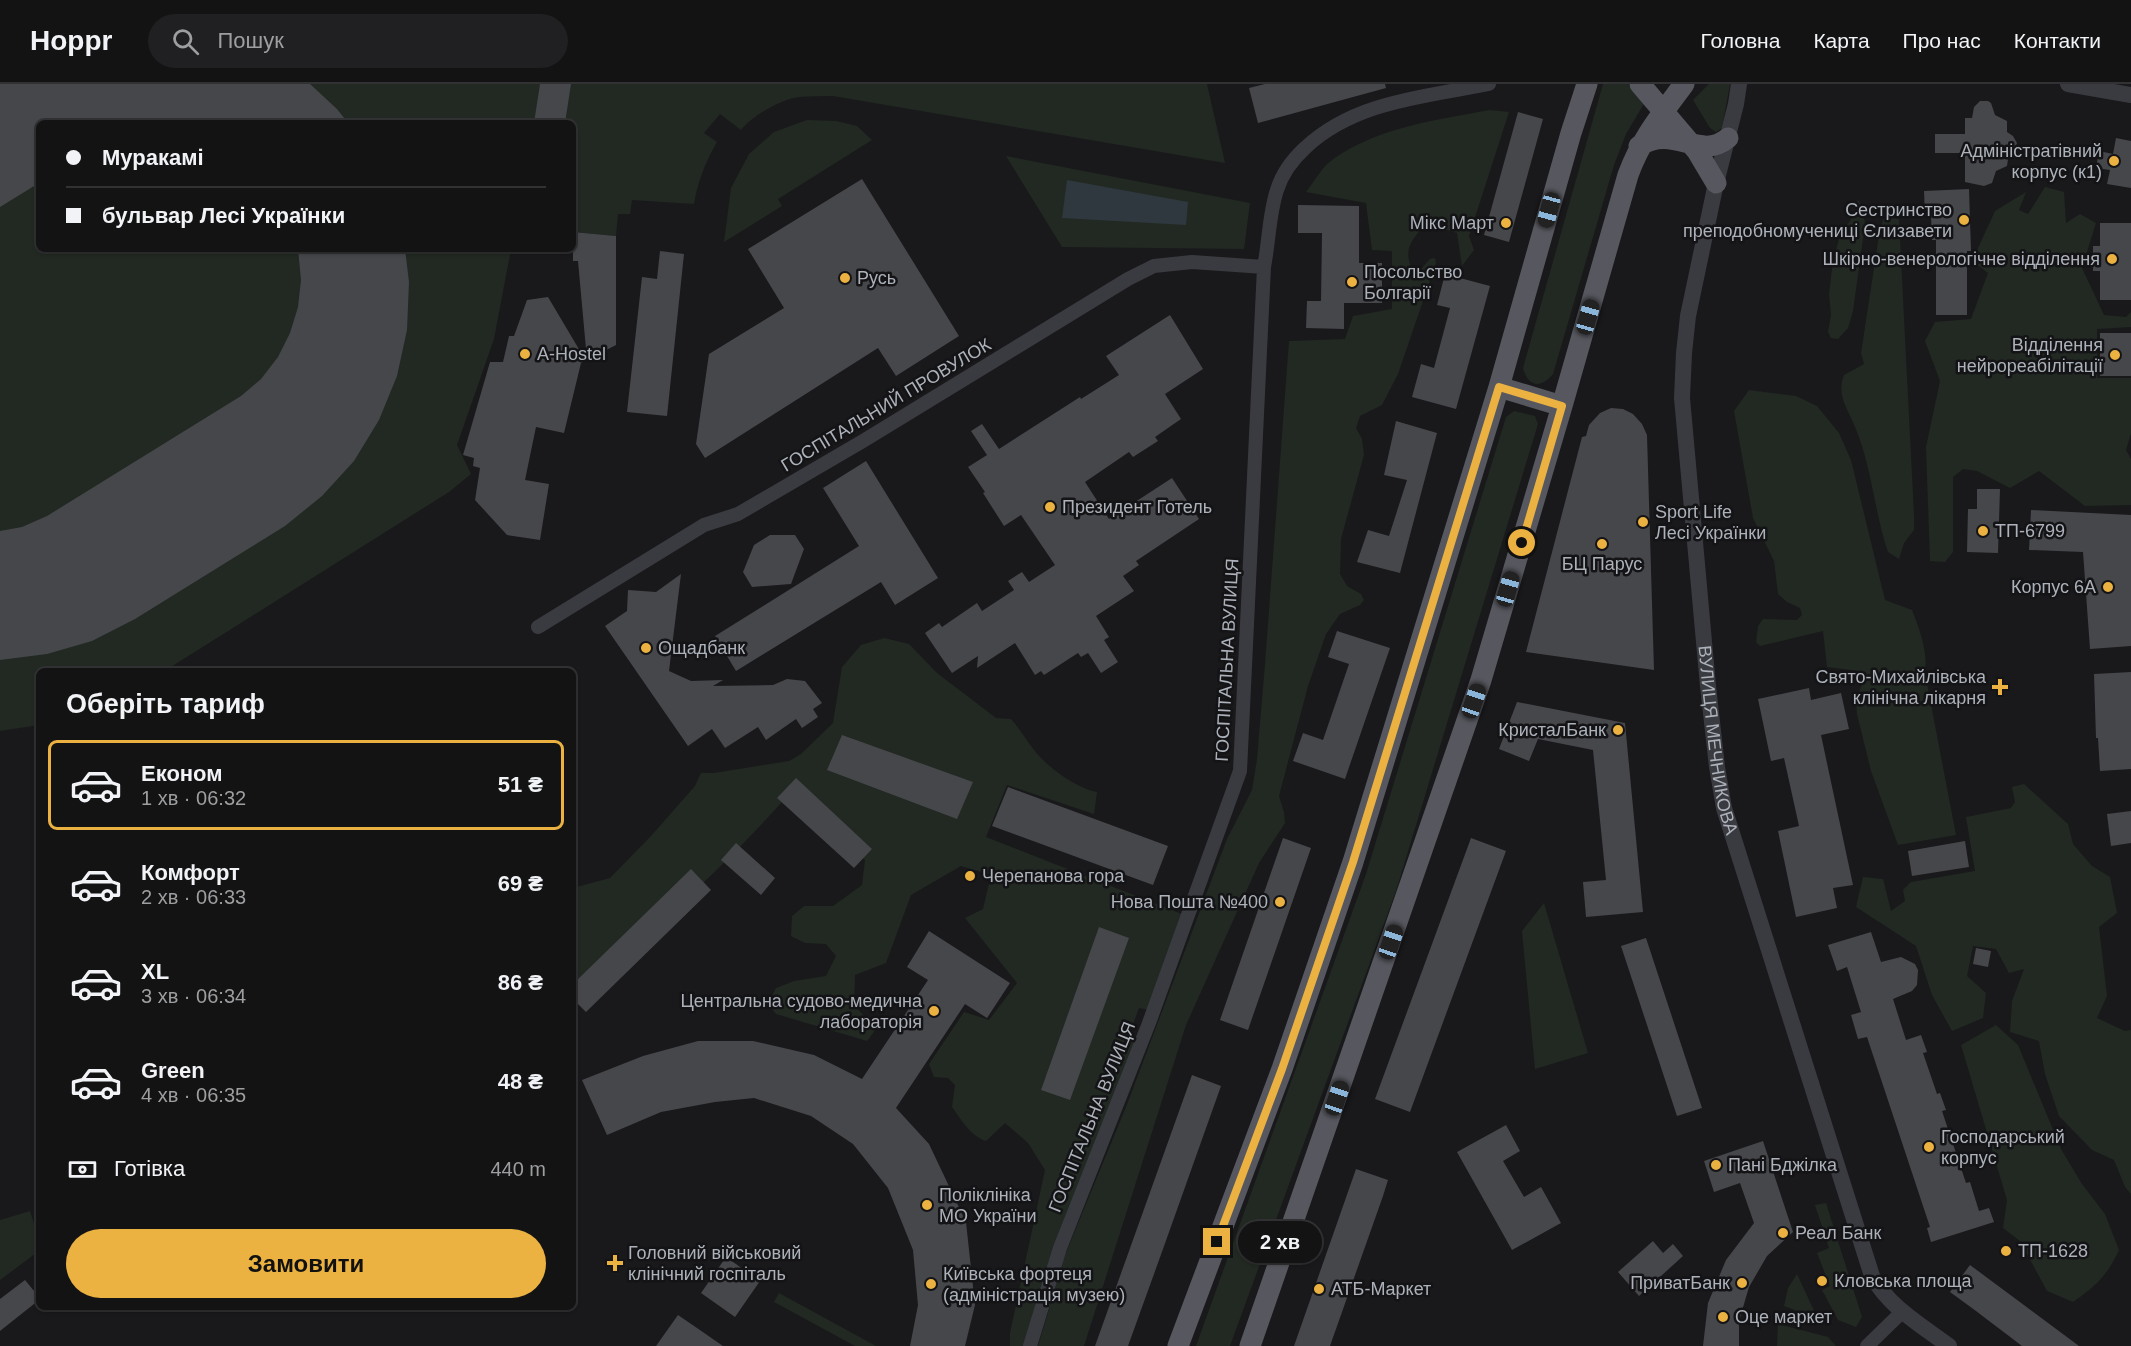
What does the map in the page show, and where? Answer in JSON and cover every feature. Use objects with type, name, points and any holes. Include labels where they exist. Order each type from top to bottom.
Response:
[{"type":"main road","points":[[1178,1346],[1282,1069],[1353,862],[1499,387],[1587,84]]},
{"type":"main road","points":[[1640,84],[1691,143],[1716,183]]},
{"type":"main road","points":[[1250,1346],[1481,680],[1625,183],[1639,146],[1684,84]]},
{"type":"main road","points":[[1664,111],[1700,84]]},
{"type":"main road","points":[[1639,146],[1647,141],[1664,138],[1712,147],[1728,138]]},
{"type":"main road","points":[[1499,387],[1562,406]]},
{"type":"street","name":"ГОСПІТАЛЬНА ВУЛИЦЯ","points":[[1030,1346],[1059,1248],[1149,1023],[1240,771],[1264,267],[1277,188],[1293,159],[1330,127],[1354,115],[1380,106],[1490,84]]},
{"type":"street","name":"ВУЛИЦЯ МЕЧНИКОВА","points":[[1740,84],[1688,316],[1682,398],[1706,663],[1720,787],[1724,808],[1757,916],[1872,1276],[1884,1295],[1902,1312],[1949,1346]]},
{"type":"street","points":[[2068,84],[2131,94]]},
{"type":"street","name":"ГОСПІТАЛЬНИЙ ПРОВУЛОК","points":[[538,627],[704,525],[738,514],[863,441],[1128,279],[1154,266],[1192,262],[1264,267]]},
{"type":"street","points":[[1867,1346],[1902,1312]]},
{"type":"shaded area","points":[[0,84],[1207,84],[1225,163],[833,96],[792,98],[767,109],[741,130],[720,114],[704,133],[717,142],[702,172],[694,204],[632,200],[630,214],[618,214],[616,236],[576,232],[576,120],[36,120],[36,252],[510,252],[494,339],[457,445],[471,474],[449,492],[169,668],[36,668],[36,725],[0,731]]},
{"type":"shaded area","points":[[1603,84],[1628,84],[1645,102],[1626,134],[1614,165],[1553,374],[1544,382],[1535,384],[1528,379],[1523,368]]},
{"type":"shaded area","points":[[1709,84],[1730,84],[1722,128],[1716,132],[1710,128],[1693,100]]},
{"type":"shaded area","points":[[1490,110],[1509,112],[1469,236],[1474,250],[1462,266],[1457,233],[1441,228],[1420,230],[1413,240],[1408,253],[1412,270],[1421,269],[1430,259],[1435,258],[1436,263],[1398,374],[1382,405],[1360,416],[1356,428],[1362,439],[1364,455],[1341,539],[1340,574],[1347,586],[1361,594],[1364,600],[1360,605],[1340,614],[1326,634],[1308,686],[1279,796],[1285,823],[1259,863],[1186,1025],[1084,1346],[1038,1346],[1065,1255],[1126,1107],[1227,839],[1252,790],[1265,664],[1289,341],[1345,339],[1353,316],[1392,309],[1392,251],[1372,250],[1366,203],[1306,192],[1328,163],[1368,140],[1408,126]]},
{"type":"shaded area","points":[[807,120],[836,121],[857,126],[872,140],[778,199],[782,206],[724,242],[731,188],[749,154],[774,132]]},
{"type":"shaded area","points":[[1006,156],[1250,203],[1244,249],[1062,247]]},
{"type":"shaded area","points":[[1067,180],[1188,202],[1186,225],[1062,218]]},
{"type":"shaded area","points":[[2045,187],[2064,192],[2066,223],[2080,214],[2096,223],[2082,268],[2104,315],[2126,317],[2131,312],[2131,327],[2097,329],[2097,378],[2131,378],[2131,433],[2126,450],[2131,459],[2131,505],[2085,506],[2039,471],[2010,488],[1977,471],[1963,469],[1953,477],[1953,552],[1945,562],[1930,561],[1926,447],[1940,381],[1925,341],[1935,322],[1971,319],[1988,273],[1972,261],[1995,211],[2026,192],[2019,210],[2028,214]]},
{"type":"shaded area","points":[[1858,200],[1863,208],[1865,224],[1853,311],[1848,328],[1838,339],[1831,338],[1828,332],[1833,261],[1841,232],[1850,221]]},
{"type":"shaded area","points":[[1899,219],[1914,515],[1914,530],[1904,543],[1899,559],[1888,552],[1861,442],[1841,389],[1844,375],[1864,364],[1861,353],[1880,229],[1883,220]]},
{"type":"shaded area","points":[[1749,390],[1796,396],[1817,406],[1839,433],[1851,460],[1885,600],[1912,610],[1920,633],[1926,665],[1925,673],[1956,835],[1898,845],[1871,771],[1857,714],[1856,701],[1866,672],[1827,667],[1823,631],[1760,646],[1756,642],[1758,626],[1763,619],[1797,620],[1802,615],[1800,608],[1787,602],[1778,594],[1774,561],[1753,518],[1734,411]]},
{"type":"shaded area","points":[[1514,411],[1535,416],[1538,424],[1396,891],[1230,1346],[1196,1346],[1366,874],[1506,417]]},
{"type":"shaded area","points":[[884,638],[909,644],[937,673],[996,718],[1011,719],[1034,750],[1054,770],[1080,786],[1097,792],[1094,814],[1007,785],[986,837],[1182,914],[1148,1010],[1139,1008],[1129,1035],[1137,1038],[1026,1346],[1010,1346],[1010,1333],[1045,1170],[1028,1143],[1005,1123],[986,1141],[971,1131],[952,1107],[955,1085],[948,1078],[934,1077],[929,1064],[964,1012],[989,1020],[1017,983],[965,918],[983,909],[991,875],[961,866],[911,895],[886,963],[855,975],[854,1005],[876,1029],[867,1041],[776,1014],[768,1004],[776,988],[794,981],[826,976],[836,956],[826,944],[805,943],[791,936],[792,916],[804,906],[833,906],[862,885],[865,860],[812,812],[788,795],[737,850],[576,999],[576,887],[610,878],[695,786],[701,773],[789,761],[801,754],[833,723],[842,667],[861,645]]},
{"type":"shaded area","points":[[2024,784],[2068,824],[2073,844],[2092,866],[2110,877],[2117,913],[2099,927],[2107,996],[2097,1018],[2125,1031],[2131,1030],[2131,1194],[2125,1187],[2114,1160],[2092,1150],[2059,1116],[2045,1074],[2039,1041],[2010,1032],[2012,1001],[2024,969],[2009,973],[1996,949],[1973,946],[1967,976],[1986,993],[1983,1018],[1952,1031],[1932,995],[1916,946],[1856,907],[1863,877],[1883,879],[1891,911],[1905,901],[1903,890],[1911,882],[1975,871],[1966,817],[2011,808],[2015,802],[2012,787]]},
{"type":"shaded area","points":[[1544,903],[1588,1053],[1535,1069],[1522,931]]},
{"type":"shaded area","points":[[1996,1025],[2018,1045],[2061,1149],[2082,1184],[2105,1214],[2119,1250],[2100,1280],[2073,1302],[2047,1291],[2020,1241],[2003,1228],[2007,1200],[1961,1045]]},
{"type":"shaded area","points":[[1826,1203],[1862,1317],[1856,1327],[1838,1320],[1822,1290],[1830,1286],[1817,1253],[1829,1248],[1815,1205]]},
{"type":"shaded area","points":[[30,1211],[36,1230],[36,1253],[0,1280],[0,1220]]},
{"type":"shaded area","points":[[1797,1274],[1818,1319],[1784,1306],[1788,1288]]},
{"type":"shaded area","points":[[779,1293],[876,1346],[855,1346],[774,1302]]},
{"type":"shaded area","points":[[1778,1324],[1828,1337],[1836,1346],[1777,1346]]},
{"type":"building","points":[[0,84],[310,84],[346,120],[36,120],[36,185],[0,207]]},
{"type":"building","points":[[540,84],[571,84],[565,120],[534,120]]},
{"type":"building","points":[[1265,84],[1385,84],[1386,88],[1258,123],[1249,88]]},
{"type":"building","points":[[1980,101],[1991,103],[1995,115],[2007,121],[2007,132],[2017,143],[2014,150],[2009,153],[2007,166],[1996,171],[1992,183],[1984,186],[1965,182],[1965,153],[1935,153],[1935,134],[1965,134],[1965,118],[1972,118],[1974,107]]},
{"type":"building","points":[[1518,112],[1543,119],[1509,242],[1484,235]]},
{"type":"building","name":"Адміністратівний корпус (к1)","points":[[2116,138],[2131,141],[2131,188],[2107,184],[2110,170],[2096,168],[2099,151],[2113,154]]},
{"type":"building","name":"Русь","points":[[862,179],[959,336],[896,376],[878,348],[705,458],[696,444],[709,354],[784,308],[748,249]]},
{"type":"building","points":[[1969,189],[1971,251],[1967,251],[1967,315],[1936,315],[1936,240],[1932,240],[1931,216],[1925,216],[1924,191]]},
{"type":"building","name":"Посольство Болгарії","points":[[1298,205],[1359,206],[1359,263],[1382,263],[1382,303],[1344,303],[1344,329],[1306,328],[1307,301],[1321,301],[1322,233],[1298,233]]},
{"type":"building","name":"Шкірно-венерологічне відділення","points":[[2100,223],[2131,223],[2131,300],[2100,300],[2100,271],[2093,271],[2093,246],[2100,246]]},
{"type":"building","points":[[576,232],[616,236],[616,345],[587,360],[578,261],[573,261],[573,252],[576,252]]},
{"type":"building","points":[[660,251],[684,254],[667,416],[627,412],[642,277],[657,279]]},
{"type":"building","points":[[298,252],[405,252],[409,282],[407,330],[397,376],[379,420],[354,461],[322,496],[285,526],[135,619],[92,641],[47,654],[0,660],[0,531],[22,527],[47,516],[241,396],[261,379],[278,357],[290,333],[298,307],[301,280]]},
{"type":"building","points":[[1445,274],[1490,286],[1456,409],[1412,397],[1421,364],[1434,368],[1450,308],[1437,305]]},
{"type":"building","points":[[548,297],[586,361],[581,363],[564,433],[536,427],[525,480],[549,484],[540,540],[507,535],[475,500],[480,468],[473,466],[474,458],[463,455],[490,362],[503,362],[509,336],[514,336],[527,300]]},
{"type":"building","name":"Президент Готель","points":[[1170,315],[1203,369],[1165,394],[1181,419],[1155,437],[1158,441],[1133,457],[1129,452],[1085,482],[1109,519],[1172,478],[1199,519],[1136,561],[1139,565],[1123,576],[1134,591],[1096,616],[1109,637],[1104,640],[1118,662],[1101,673],[1088,653],[1081,657],[1078,653],[1044,675],[1041,671],[1035,675],[1015,643],[977,668],[978,656],[952,673],[925,633],[939,623],[942,627],[977,603],[982,611],[1014,590],[1008,581],[1022,572],[1029,582],[1055,565],[1021,515],[1004,526],[983,493],[985,492],[968,467],[987,455],[971,431],[982,424],[999,449],[1119,375],[1106,356]]},
{"type":"building","name":"Відділення нейрореабілітації","points":[[2100,333],[2131,333],[2131,376],[2100,376]]},
{"type":"building","name":"БЦ Парус","points":[[1611,408],[1623,409],[1633,414],[1642,424],[1647,435],[1654,670],[1526,652],[1582,437],[1586,436],[1589,425],[1600,413]]},
{"type":"building","points":[[1396,421],[1437,433],[1400,573],[1357,562],[1368,530],[1389,536],[1407,480],[1384,475]]},
{"type":"building","points":[[866,461],[938,578],[895,605],[881,582],[736,671],[715,636],[859,546],[823,488]]},
{"type":"building","name":"ТП-6799","points":[[1977,489],[2000,489],[1998,553],[1967,552],[1968,509],[1977,509]]},
{"type":"building","name":"Корпус 6А","points":[[2031,510],[2131,515],[2131,646],[2090,649],[2083,552],[2029,550]]},
{"type":"building","points":[[770,535],[795,535],[804,549],[791,584],[752,587],[743,572],[754,545]]},
{"type":"building","name":"Ощадбанк","points":[[681,574],[669,671],[691,681],[723,680],[713,686],[773,685],[787,679],[805,681],[822,703],[813,709],[818,717],[802,728],[796,719],[766,740],[758,727],[725,748],[712,729],[688,746],[605,626],[627,611],[628,590],[656,592]]},
{"type":"building","points":[[1337,631],[1390,648],[1345,779],[1293,761],[1303,733],[1323,740],[1349,664],[1328,657]]},
{"type":"building","points":[[2131,672],[2131,769],[2100,771],[2098,738],[2096,738],[2094,674]]},
{"type":"building","points":[[1809,688],[1811,700],[1841,693],[1849,729],[1821,735],[1853,885],[1833,888],[1837,908],[1796,917],[1778,831],[1799,826],[1784,758],[1771,761],[1758,699]]},
{"type":"building","points":[[1517,702],[1625,723],[1643,912],[1586,917],[1583,882],[1606,880],[1593,750],[1538,739],[1529,761],[1499,749]]},
{"type":"building","points":[[842,735],[973,782],[957,819],[827,770]]},
{"type":"building","points":[[796,778],[872,849],[854,868],[777,798]]},
{"type":"building","points":[[1008,787],[1168,846],[1153,885],[992,826]]},
{"type":"building","points":[[2131,811],[2131,843],[2111,846],[2107,814]]},
{"type":"building","points":[[1283,838],[1311,848],[1248,1030],[1220,1020]]},
{"type":"building","points":[[1471,838],[1506,851],[1410,1112],[1375,1099]]},
{"type":"building","points":[[1965,841],[1969,867],[1912,876],[1908,851]]},
{"type":"building","points":[[736,843],[775,878],[761,895],[721,860]]},
{"type":"building","points":[[691,869],[711,890],[586,1012],[576,1002],[576,981]]},
{"type":"building","points":[[1099,927],[1129,938],[1070,1100],[1041,1090]]},
{"type":"building","name":"Поліклініка МО України","points":[[929,931],[1010,983],[987,1018],[965,1004],[896,1108],[929,1144],[966,1222],[975,1305],[965,1346],[910,1346],[918,1305],[913,1250],[888,1188],[853,1144],[811,1116],[754,1098],[715,1102],[661,1112],[607,1135],[582,1080],[643,1056],[698,1041],[753,1041],[814,1055],[862,1079],[928,980],[907,967]]},
{"type":"building","name":"Господарський корпус","points":[[1871,932],[1881,962],[1901,957],[1915,964],[1918,970],[1917,985],[1912,991],[1893,999],[1906,1040],[1921,1035],[1927,1052],[1923,1053],[1937,1094],[1940,1093],[1946,1110],[1942,1111],[1966,1183],[1970,1182],[1979,1211],[1989,1208],[1994,1222],[1931,1242],[1927,1228],[1930,1227],[1867,1037],[1858,1039],[1851,1015],[1861,1012],[1847,967],[1837,971],[1828,945]]},
{"type":"building","points":[[1646,938],[1702,1108],[1677,1116],[1621,946]]},
{"type":"building","points":[[1976,948],[1991,951],[1988,967],[1973,964]]},
{"type":"building","points":[[1192,1075],[1221,1086],[1163,1249],[1128,1346],[1095,1346]]},
{"type":"building","points":[[1506,1125],[1520,1151],[1503,1161],[1524,1197],[1541,1187],[1561,1223],[1512,1250],[1457,1152]]},
{"type":"building","points":[[1763,1141],[1793,1232],[1767,1256],[1749,1287],[1739,1321],[1739,1346],[1703,1346],[1708,1303],[1726,1260],[1754,1223],[1740,1183],[1714,1192],[1704,1161]]},
{"type":"building","points":[[1356,1169],[1388,1180],[1383,1196],[1330,1346],[1294,1346]]},
{"type":"building","points":[[1653,1241],[1663,1253],[1673,1244],[1683,1256],[1639,1296],[1618,1272]]},
{"type":"building","points":[[726,1257],[760,1281],[735,1317],[701,1293]]},
{"type":"building","points":[[1970,1265],[2079,1346],[2022,1346],[1950,1292]]},
{"type":"building","points":[[25,1280],[36,1293],[36,1302],[0,1331],[0,1299]]},
{"type":"building","points":[[678,1315],[697,1328],[723,1346],[656,1346]]},
{"type":"place","name":"Адміністратівний корпус (к1)","points":[[2114,161]]},
{"type":"place","name":"Сестринство преподобномучениці Єлизавети","points":[[1964,220]]},
{"type":"place","name":"Мікс Март","points":[[1506,223]]},
{"type":"place","name":"Шкірно-венерологічне відділення","points":[[2112,259]]},
{"type":"place","name":"Русь","points":[[845,278]]},
{"type":"place","name":"Посольство Болгарії","points":[[1352,282]]},
{"type":"place","name":"A-Hostel","points":[[525,354]]},
{"type":"place","name":"Відділення нейрореабілітації","points":[[2115,355]]},
{"type":"place","name":"Президент Готель","points":[[1050,507]]},
{"type":"place","name":"Sport Life Лесі Українки","points":[[1643,522]]},
{"type":"place","name":"ТП-6799","points":[[1983,531]]},
{"type":"place","name":"БЦ Парус","points":[[1602,544]]},
{"type":"place","name":"Корпус 6А","points":[[2108,587]]},
{"type":"place","name":"Ощадбанк","points":[[646,648]]},
{"type":"place","name":"Свято-Михайлівська клінічна лікарня","points":[[2000,687]]},
{"type":"place","name":"КристалБанк","points":[[1618,730]]},
{"type":"place","name":"Черепанова гора","points":[[970,876]]},
{"type":"place","name":"Нова Пошта №400","points":[[1280,902]]},
{"type":"place","name":"Центральна судово-медична лабораторія","points":[[934,1011]]},
{"type":"place","name":"Господарський корпус","points":[[1929,1147]]},
{"type":"place","name":"Пані Бджілка","points":[[1716,1165]]},
{"type":"place","name":"Поліклініка МО України","points":[[927,1205]]},
{"type":"place","name":"Реал Банк","points":[[1783,1233]]},
{"type":"place","name":"ТП-1628","points":[[2006,1251]]},
{"type":"place","name":"Головний військовий клінічний госпіталь","points":[[615,1263]]},
{"type":"place","name":"Кловська площа","points":[[1822,1281]]},
{"type":"place","name":"ПриватБанк","points":[[1742,1283]]},
{"type":"place","name":"Київська фортеця (адміністрація музею)","points":[[931,1284]]},
{"type":"place","name":"АТБ-Маркет","points":[[1319,1289]]},
{"type":"place","name":"Оце маркет","points":[[1723,1317]]},
{"type":"route","points":[[1217,1242],[1282,1069],[1353,862],[1421,647],[1499,387],[1562,406],[1522,543]]}]
